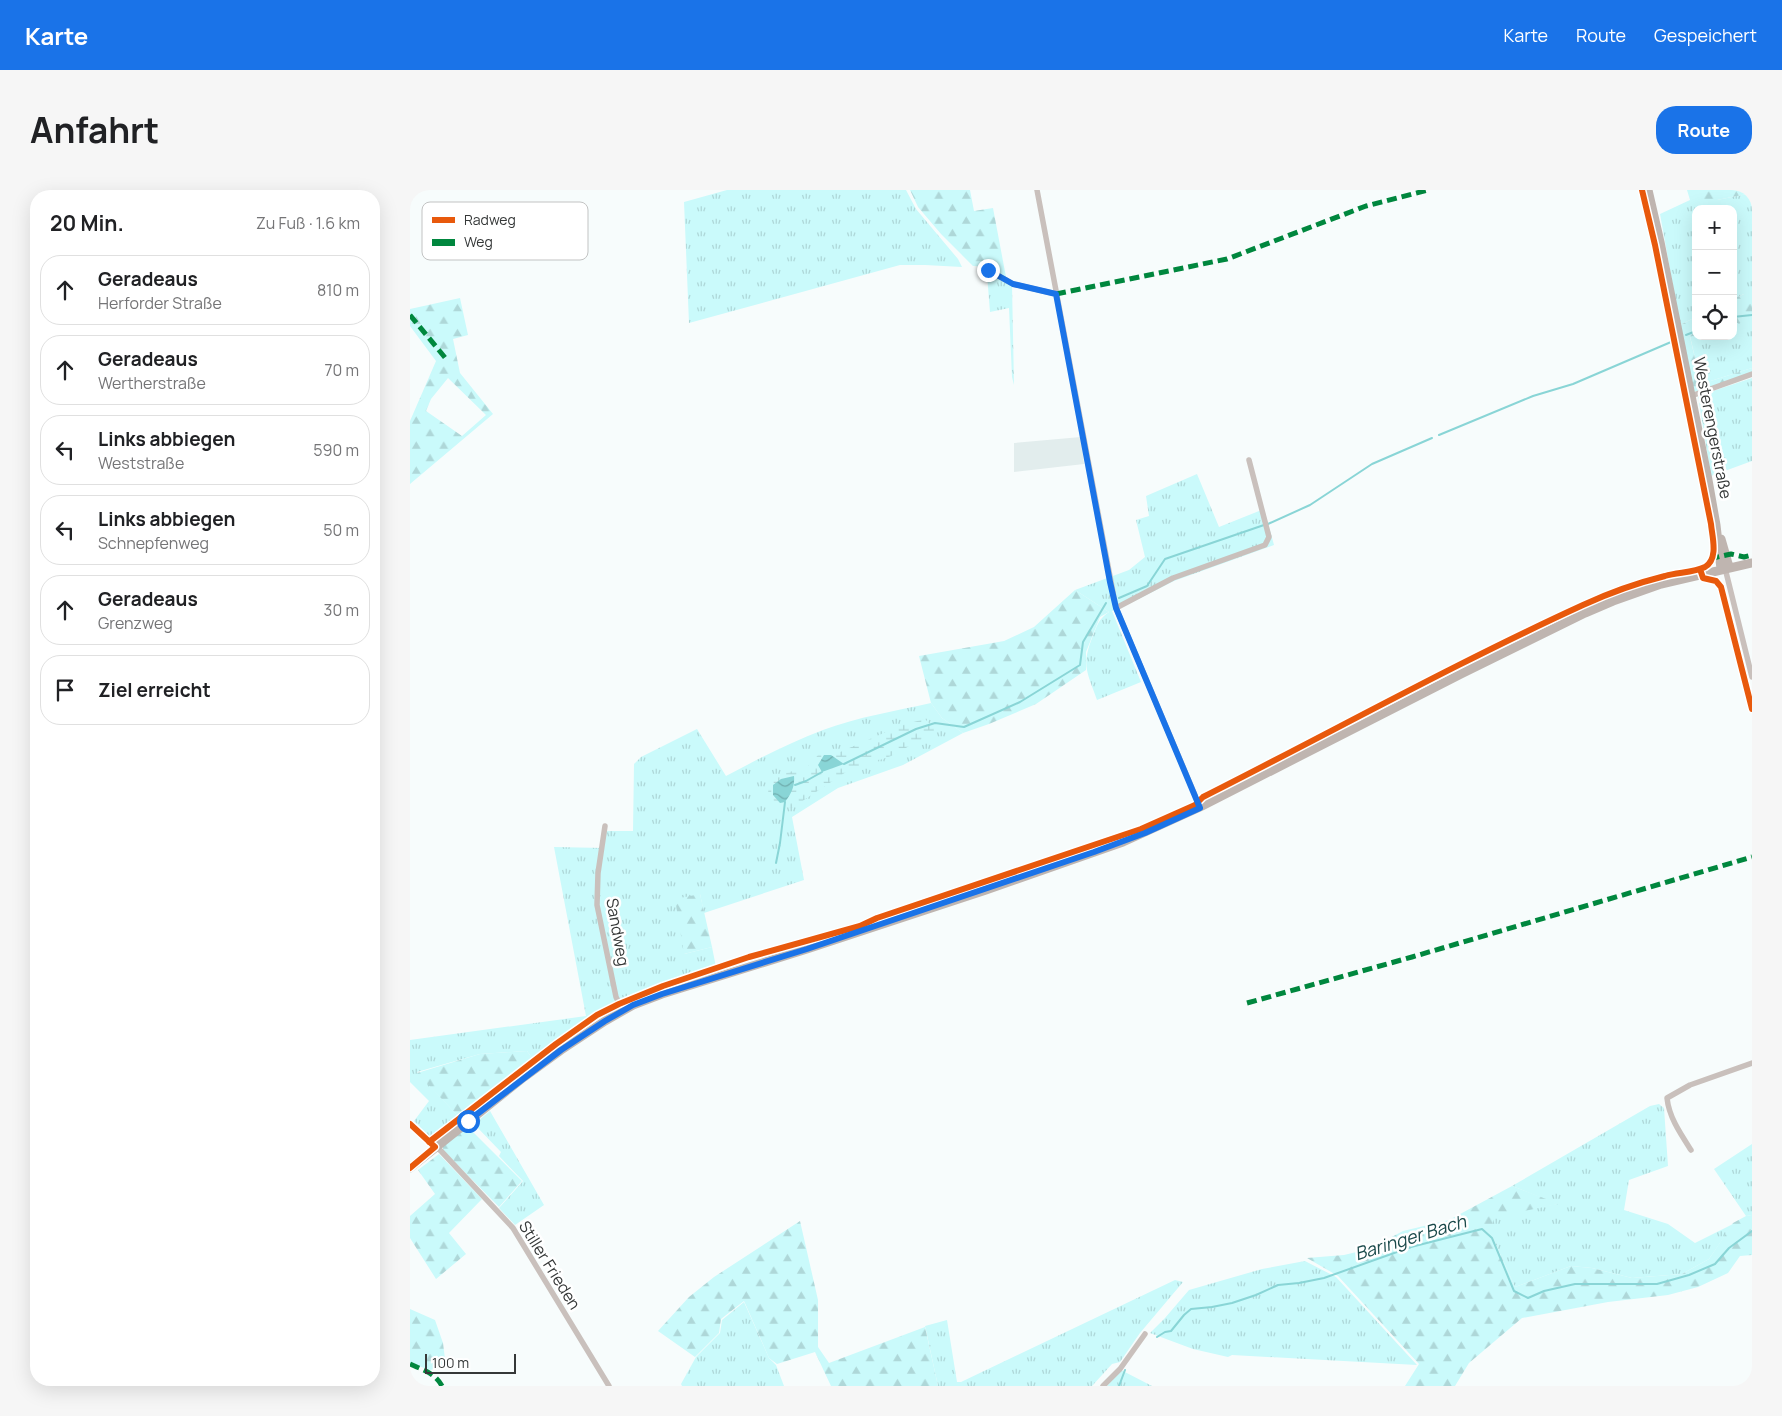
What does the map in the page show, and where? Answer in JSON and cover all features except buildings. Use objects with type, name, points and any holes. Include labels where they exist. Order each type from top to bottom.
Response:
[{"type":"main road","name":"Westerengerstraße","points":[[1648,190],[1725,568]]},
{"type":"main road","points":[[410,1168],[561,1050],[623,1011],[662,994],[986,890],[1145,833],[1200,808],[1460,674],[1584,613],[1637,592],[1725,568],[1752,563]]},
{"type":"street","points":[[1037,190],[1116,608],[1200,808]]},
{"type":"street","points":[[982,270],[988,270],[1013,284],[1056,294]]},
{"type":"street","points":[[1691,396],[1752,374]]},
{"type":"street","points":[[1116,608],[1173,578],[1266,545],[1269,537],[1249,460]]},
{"type":"street","name":"Westerengerstraße","points":[[1725,568],[1752,677]]},
{"type":"street","name":"Sandweg","points":[[605,826],[597,881],[597,905],[616,997],[623,1011]]},
{"type":"street","points":[[1691,1150],[1676,1126],[1667,1098],[1690,1085],[1752,1063]]},
{"type":"street","name":"Stiller Frieden","points":[[410,1124],[435,1147],[513,1228],[609,1386]]},
{"type":"street","points":[[1103,1386],[1120,1369],[1145,1334]]},
{"type":"shaded area","points":[[1081,437],[1084,464],[1014,472],[1014,443]]},
{"type":"green space","points":[[727,190],[906,190],[916,209],[958,259],[962,267],[900,265],[689,323],[684,202]]},
{"type":"green space","points":[[910,190],[970,190],[974,211],[993,208],[1006,277],[988,267],[973,266],[941,234],[918,207]]},
{"type":"green space","points":[[1687,190],[1752,190],[1752,193],[1717,200],[1690,200]]},
{"type":"green space","points":[[1752,193],[1752,294],[1744,294],[1737,297],[1737,205],[1692,205],[1692,319],[1680,325],[1660,214],[1690,200],[1717,200]]},
{"type":"green space","points":[[987,274],[1012,285],[1014,385],[1009,308],[990,312]]},
{"type":"green space","points":[[1744,294],[1752,294],[1752,323],[1737,323],[1737,297]]},
{"type":"green space","points":[[460,298],[468,335],[453,339],[460,373],[493,414],[410,484],[410,421],[436,361],[410,326],[410,309]],"holes":[[[448,378],[486,415],[462,436],[426,411],[431,399]]]},
{"type":"green space","points":[[1692,319],[1692,336],[1690,337],[1701,384],[1752,368],[1752,373],[1694,392],[1680,325]]},
{"type":"green space","points":[[1737,323],[1752,323],[1752,368],[1701,384],[1690,336],[1692,336],[1692,340],[1737,340]]},
{"type":"green space","points":[[1752,378],[1752,461],[1711,476],[1698,396]]},
{"type":"green space","points":[[1197,474],[1219,527],[1264,509],[1274,545],[1174,581],[1112,611],[1141,682],[1097,700],[1086,667],[1086,660],[1097,626],[1101,619],[1109,612],[1075,590],[1129,570],[1145,557],[1136,520],[1149,516],[1146,496]]},
{"type":"green space","points":[[1075,590],[1109,612],[1100,617],[1086,652],[1086,670],[1036,704],[963,733],[942,718],[931,703],[919,656],[1004,641],[1034,627]]},
{"type":"green space","points":[[931,703],[942,718],[963,733],[903,765],[838,788],[792,817],[804,880],[704,913],[700,894],[684,954],[712,947],[716,967],[647,989],[615,1003],[532,1058],[527,1051],[480,1054],[417,1072],[458,1116],[431,1138],[414,1121],[429,1101],[410,1082],[410,1040],[586,1016],[554,847],[604,848],[606,831],[633,831],[634,764],[641,757],[697,729],[726,776],[774,751],[836,725]]},
{"type":"green space","points":[[925,719],[937,731],[891,756],[846,772],[792,808],[777,805],[768,794],[769,783],[784,774],[806,767],[820,752],[840,752],[902,725]]},
{"type":"green space","points":[[700,894],[712,947],[684,954],[675,899]]},
{"type":"green space","points":[[527,1051],[532,1058],[458,1116],[417,1073],[480,1054]]},
{"type":"green space","points":[[1659,1104],[1664,1108],[1668,1166],[1629,1180],[1624,1210],[1668,1224],[1695,1243],[1733,1224],[1709,1259],[1682,1274],[1632,1278],[1592,1268],[1571,1266],[1515,1287],[1493,1238],[1493,1216],[1557,1204],[1512,1186],[1650,1106]]},
{"type":"green space","points":[[490,1111],[544,1205],[515,1225],[499,1208],[523,1181],[499,1156],[501,1152],[474,1124]]},
{"type":"green space","points":[[468,1127],[522,1181],[499,1207],[443,1150],[443,1146]]},
{"type":"green space","points":[[1752,1144],[1752,1215],[1746,1216],[1714,1169]]},
{"type":"green space","points":[[439,1154],[482,1199],[449,1233],[466,1254],[436,1279],[410,1238],[410,1216],[435,1194],[418,1170]]},
{"type":"green space","points":[[1512,1186],[1559,1204],[1493,1217],[1493,1238],[1515,1287],[1571,1266],[1592,1268],[1632,1278],[1682,1274],[1709,1259],[1733,1223],[1752,1215],[1752,1255],[1740,1256],[1728,1273],[1698,1287],[1668,1295],[1608,1302],[1522,1318],[1469,1363],[1455,1386],[1405,1386],[1419,1364],[1338,1276],[1307,1258],[1344,1255],[1369,1249],[1403,1231],[1449,1220]]},
{"type":"green space","points":[[800,1221],[818,1300],[818,1347],[829,1363],[925,1327],[938,1386],[831,1386],[815,1352],[777,1364],[769,1358],[744,1301],[721,1319],[719,1333],[695,1357],[658,1331],[689,1297],[714,1277]]},
{"type":"green space","points":[[1305,1261],[1336,1277],[1417,1365],[1232,1355],[1228,1357],[1193,1349],[1150,1333],[1189,1290],[1262,1269]]},
{"type":"green space","points":[[1175,1280],[1183,1282],[1140,1333],[1120,1362],[1112,1364],[1092,1386],[938,1386],[925,1326],[947,1320],[957,1382],[961,1382]]},
{"type":"green space","points":[[744,1302],[769,1358],[776,1365],[784,1386],[682,1386],[681,1384],[696,1357],[720,1333],[722,1320]]},
{"type":"green space","points":[[410,1309],[435,1320],[443,1343],[446,1367],[430,1370],[410,1363]]},
{"type":"green space","points":[[1121,1370],[1152,1386],[1107,1386]]},
{"type":"water","points":[[824,755],[831,755],[844,764],[822,772],[818,765]]},
{"type":"water","points":[[794,776],[791,793],[785,802],[780,803],[773,795],[773,785],[781,779]]},
{"type":"waterway","points":[[1737,317],[1752,315]]},
{"type":"waterway","points":[[1686,335],[1692,333]]},
{"type":"waterway","points":[[1439,435],[1533,396],[1573,384],[1671,342]]},
{"type":"waterway","points":[[1268,524],[1310,505],[1372,464],[1432,438]]},
{"type":"waterway","points":[[1119,598],[1147,586],[1165,559],[1264,525]]},
{"type":"waterway","points":[[844,764],[916,729],[935,723],[964,727],[1020,702],[1080,665],[1083,642],[1106,603]]},
{"type":"waterway","points":[[795,785],[822,772]]},
{"type":"waterway","points":[[776,863],[785,802]]},
{"type":"waterway","name":"Baringer Bach","points":[[1157,1337],[1171,1331],[1191,1309],[1232,1303],[1278,1285],[1324,1278],[1411,1247],[1482,1229],[1492,1238],[1514,1291],[1528,1298],[1544,1291],[1575,1284],[1657,1284],[1689,1275],[1715,1264],[1729,1248],[1752,1231]]},
{"type":"waterway","name":"Baringer Bach","points":[[1119,1386],[1125,1370]]},
{"type":"marked path","points":[[1056,294],[1227,259],[1366,206],[1428,190]]},
{"type":"marked path","points":[[410,315],[447,360]]},
{"type":"marked path","points":[[1711,561],[1713,558],[1731,554],[1744,557],[1752,555]]},
{"type":"marked path","points":[[1247,1003],[1412,957],[1752,857]]},
{"type":"marked path","points":[[410,1364],[432,1375],[442,1386]]},
{"type":"cycle path","points":[[429,1142],[556,1044],[597,1015],[619,1004],[663,986],[749,957],[860,926],[877,918],[1141,829],[1195,805],[1203,797],[1392,699],[1583,605],[1613,592],[1644,582],[1705,567],[1712,559],[1713,553],[1711,524],[1655,245],[1642,190]]},
{"type":"cycle path","points":[[1700,569],[1703,578],[1716,581],[1721,587],[1752,709]]},
{"type":"cycle path","points":[[410,1124],[435,1147],[410,1168]]},
{"type":"route","points":[[468,1121],[561,1050],[633,1005],[986,890],[1123,842],[1200,808],[1116,608],[1056,294],[1013,284],[988,270]]}]
